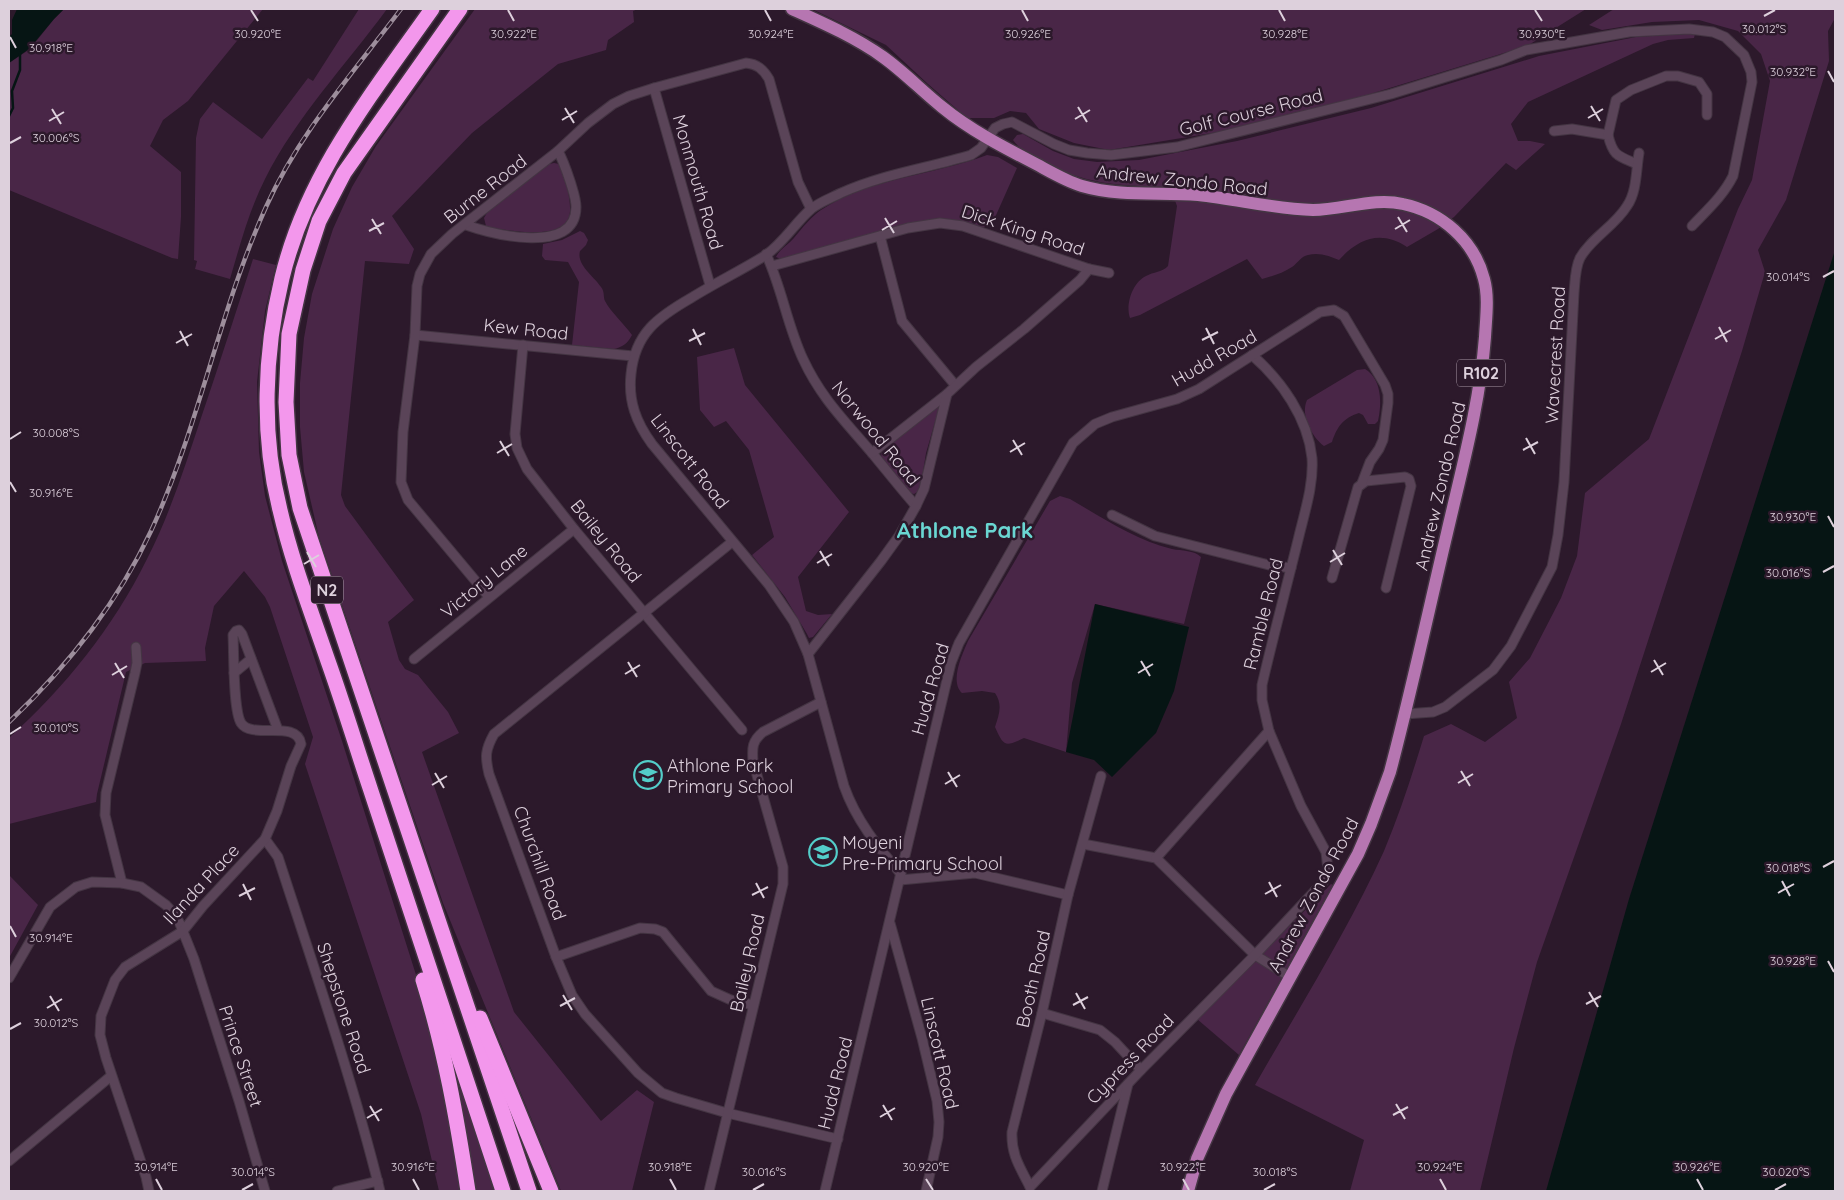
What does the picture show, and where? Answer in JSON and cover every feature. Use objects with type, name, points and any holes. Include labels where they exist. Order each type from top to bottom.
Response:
[{"type":"highway","name":"N2","points":[[432,9],[344,134],[299,221],[282,276],[271,330],[267,419],[271,460],[279,507],[292,558],[338,690],[503,1191]]},
{"type":"highway","name":"N2","points":[[460,9],[344,173],[319,221],[303,270],[289,334],[286,402],[289,455],[300,508],[529,1191]]},
{"type":"highway","points":[[408,903],[406,923],[446,1061],[468,1191]]},
{"type":"highway","points":[[438,921],[448,940],[551,1191]]},
{"type":"main road","name":"Andrew Zondo Road","points":[[792,9],[842,32],[880,55],[943,108],[988,138],[1065,180],[1096,190],[1120,194],[1196,195],[1285,208],[1317,210],[1381,202],[1400,203],[1419,208],[1444,220],[1468,244],[1478,261],[1484,279],[1487,298],[1483,359],[1478,396],[1390,772],[1371,824],[1338,892],[1226,1094],[1198,1159],[1188,1191]]},
{"type":"street","name":"Golf Course Road","points":[[988,138],[995,128],[1012,122],[1062,147],[1087,153],[1111,155],[1176,147],[1391,94],[1501,60],[1526,50],[1629,32],[1689,29],[1713,32],[1725,37],[1736,46],[1749,64],[1752,82],[1733,176],[1718,200],[1692,226]]},
{"type":"street","name":"Burne Road","points":[[489,597],[408,500],[401,482],[402,432],[415,335],[417,286],[423,268],[431,254],[613,104],[629,96],[654,88],[746,63],[759,66],[765,72],[772,88],[798,182],[811,209]]},
{"type":"street","points":[[1637,164],[1616,153],[1611,148],[1608,135],[1616,100],[1630,90],[1666,76],[1678,76],[1699,82],[1707,94],[1707,115]]},
{"type":"street","name":"Monmouth Road","points":[[654,88],[710,285]]},
{"type":"street","points":[[1554,131],[1572,129],[1608,135]]},
{"type":"street","name":"Linscott Road","points":[[900,877],[864,828],[850,802],[808,654],[786,609],[769,585],[652,444],[638,424],[630,397],[630,380],[633,356],[646,332],[657,320],[710,285],[766,254],[781,243],[811,209],[853,188],[882,177],[972,155],[981,148],[988,138]]},
{"type":"street","points":[[466,225],[488,232],[515,236],[551,237],[560,234],[569,226],[574,217],[576,207],[565,164],[558,151]]},
{"type":"street","name":"Wavecrest Road","points":[[1405,714],[1433,712],[1445,707],[1502,660],[1552,567],[1562,498],[1576,268],[1588,248],[1628,206],[1634,186],[1639,153]]},
{"type":"street","name":"Dick King Road","points":[[772,266],[924,224],[952,224],[963,226],[1089,269],[1109,273]]},
{"type":"street","points":[[880,236],[902,321],[955,385]]},
{"type":"street","name":"Norwood Road","points":[[766,254],[772,266],[798,347],[810,373],[835,412],[916,506]]},
{"type":"street","name":"Dick King Road","points":[[872,453],[947,394],[955,385],[1080,280],[1089,269]]},
{"type":"street","name":"Hudd Road","points":[[825,1191],[955,652],[1073,443],[1095,424],[1112,417],[1177,399],[1199,389],[1315,315],[1327,310],[1334,310],[1344,316],[1382,380],[1388,394],[1382,440],[1379,449],[1370,462],[1362,483]]},
{"type":"street","name":"Kew Road","points":[[415,335],[633,356]]},
{"type":"street","name":"Bailey Road","points":[[523,346],[515,434],[517,448],[527,469],[742,730]]},
{"type":"street","name":"Ramble Road","points":[[1252,355],[1270,370],[1287,394],[1304,427],[1312,456],[1311,481],[1262,685],[1262,700],[1269,731],[1301,806],[1326,852],[1328,870]]},
{"type":"street","name":"Dick King Road","points":[[808,654],[881,561],[916,506],[924,489],[947,394]]},
{"type":"street","points":[[1332,578],[1358,487],[1366,481],[1405,477],[1410,482],[1386,588]]},
{"type":"street","points":[[1112,515],[1155,536],[1269,565],[1291,568]]},
{"type":"street","name":"Victory Lane","points":[[414,659],[574,528]]},
{"type":"street","name":"Churchill Road","points":[[732,542],[494,734],[486,748],[485,760],[556,957],[572,995],[585,1014],[624,1058],[650,1084],[662,1093],[727,1112],[838,1138]]},
{"type":"street","points":[[236,631],[240,631],[278,730],[251,730],[241,724],[234,673],[233,635],[236,631]]},
{"type":"street","points":[[122,883],[105,815],[106,793],[136,668],[136,647]]},
{"type":"street","points":[[234,673],[252,659]]},
{"type":"street","name":"Bailey Road","points":[[709,1191],[783,875],[781,859],[753,761],[753,744],[756,738],[763,732],[821,702]]},
{"type":"street","name":"Ilanda Place","points":[[149,1191],[121,1100],[111,1076],[99,1026],[101,1016],[114,980],[125,967],[183,931],[203,906],[265,839],[277,811],[291,766],[301,744],[295,734],[278,730]]},
{"type":"street","points":[[1156,858],[1269,731]]},
{"type":"street","name":"Booth Road","points":[[1029,1189],[1011,1145],[1012,1132],[1042,1013],[1068,895],[1101,776]]},
{"type":"street","name":"Shepstone Road","points":[[265,839],[278,857],[351,1080],[380,1191]]},
{"type":"street","points":[[1083,844],[1156,858],[1255,955],[1290,976]]},
{"type":"street","name":"Cypress Road","points":[[1029,1189],[1128,1083],[1316,891],[1324,881],[1328,870]]},
{"type":"street","points":[[900,877],[975,873],[1068,895]]},
{"type":"street","name":"Prince Street","points":[[9,978],[50,907],[76,887],[92,882],[122,883],[141,887],[166,905],[175,915],[194,959],[265,1191]]},
{"type":"street","name":"Linscott Road","points":[[890,923],[922,1038],[937,1101],[938,1137],[926,1191]]},
{"type":"street","points":[[556,957],[640,928],[655,929],[664,932],[711,991],[731,1000],[753,1005]]},
{"type":"street","points":[[1042,1013],[1100,1030],[1115,1042],[1141,1070]]},
{"type":"street","points":[[9,1161],[111,1076]]},
{"type":"street","points":[[1102,1191],[1128,1083]]},
{"type":"street","points":[[337,1191],[378,1181]]},
{"type":"shaded area","points":[[17,9],[64,9],[29,49],[9,63],[9,37],[12,34],[12,20]]},
{"type":"shaded area","points":[[64,9],[263,9],[188,101],[163,120],[150,146],[181,172],[181,217],[178,259],[9,190],[9,63],[30,49]]},
{"type":"shaded area","points":[[359,9],[387,9],[306,113],[277,156],[254,203],[230,279],[195,269],[197,261],[194,260],[196,138],[200,119],[213,102],[262,139],[308,78],[313,81]]},
{"type":"shaded area","points":[[475,9],[638,9],[633,11],[634,22],[608,40],[606,50],[558,64],[472,133],[392,216],[414,249],[409,264],[365,261],[341,495],[345,506],[414,600],[388,622],[399,660],[405,669],[418,675],[448,712],[459,733],[422,752],[514,1012],[601,1121],[637,1090],[654,1102],[632,1191],[561,1191],[443,903],[319,537],[304,472],[300,427],[300,383],[304,338],[312,294],[333,229],[352,187],[376,146]]},
{"type":"shaded area","points":[[812,9],[1586,9],[1527,46],[1344,102],[1218,132],[1109,150],[1074,143],[1039,129],[1026,113],[1010,111],[994,118],[967,118],[886,45]]},
{"type":"shaded area","points":[[1614,9],[1835,9],[1835,18],[1828,31],[1829,61],[1786,200],[1758,250],[1765,272],[1742,351],[1621,724],[1537,962],[1514,1048],[1480,1191],[1350,1191],[1364,1140],[1255,1085],[1322,970],[1370,881],[1395,822],[1424,736],[1451,724],[1485,742],[1517,718],[1509,682],[1530,658],[1561,598],[1577,556],[1585,493],[1649,439],[1738,209],[1752,180],[1770,81],[1761,54],[1738,31],[1699,20],[1652,22],[1602,30],[1589,25]]},
{"type":"shaded area","points":[[1695,34],[1694,38],[1668,40],[1653,44],[1528,102],[1511,124],[1518,141],[1545,144],[1516,170],[1506,163],[1454,217],[1438,229],[1407,247],[1388,239],[1371,239],[1354,246],[1339,260],[1320,254],[1312,254],[1303,257],[1285,271],[1262,279],[1247,259],[1140,315],[1130,318],[1129,300],[1137,283],[1146,276],[1163,270],[1168,266],[1177,206],[1170,187],[1118,185],[1087,179],[1055,168],[1021,149],[1013,140],[1017,135],[1023,134],[1053,151],[1074,159],[1097,162],[1139,160],[1237,141],[1371,108],[1539,56],[1636,37]]},
{"type":"shaded area","points":[[987,155],[998,157],[1017,168],[993,222],[982,228],[948,220],[781,259],[776,257],[814,216],[840,199],[860,190]]},
{"type":"shaded area","points":[[549,164],[559,164],[562,169],[570,202],[568,219],[562,226],[540,232],[526,232],[486,226],[484,218],[488,211]]},
{"type":"shaded area","points":[[580,231],[584,233],[588,240],[580,251],[583,266],[602,289],[607,305],[632,335],[625,344],[614,349],[572,345],[579,282],[568,262],[545,260],[542,256],[543,244],[562,240]]},
{"type":"shaded area","points":[[1835,250],[1835,1191],[1546,1191],[1629,899]]},
{"type":"shaded area","points":[[253,259],[276,265],[265,311],[257,382],[259,452],[265,496],[282,561],[342,741],[417,978],[436,1046],[462,1191],[439,1191],[421,1114],[305,764],[313,737],[270,607],[265,597],[244,571],[214,606],[205,648],[206,661],[145,663],[126,672],[96,802],[9,824],[9,738],[68,677],[103,633],[134,584],[147,559],[163,525],[183,472]]},
{"type":"shaded area","points":[[734,348],[745,385],[849,512],[798,577],[806,611],[818,615],[832,614],[813,637],[809,638],[785,597],[752,555],[774,537],[749,450],[726,421],[714,427],[700,410],[697,357]]},
{"type":"shaded area","points":[[1365,369],[1371,373],[1378,385],[1380,407],[1378,421],[1375,424],[1368,424],[1363,415],[1359,413],[1353,415],[1341,424],[1332,442],[1324,446],[1315,437],[1308,425],[1305,412],[1307,400],[1357,370]]},
{"type":"shaded area","points":[[939,408],[926,453],[921,484],[917,492],[914,494],[910,493],[881,458],[882,450],[923,415]]},
{"type":"shaded area","points":[[1060,496],[1070,499],[1145,540],[1172,549],[1191,552],[1201,557],[1184,624],[1095,604],[1072,683],[1066,752],[1024,738],[1009,744],[1003,742],[995,727],[1000,706],[995,693],[982,691],[962,693],[958,688],[957,682],[958,667],[968,641],[1050,501]]},
{"type":"shaded area","points":[[1095,604],[1189,627],[1174,691],[1156,733],[1112,777],[1094,760],[1066,752]]},
{"type":"shaded area","points":[[9,875],[38,905],[9,958]]},
{"type":"shaded area","points":[[1331,884],[1333,885],[1239,1055],[1197,1019]]},
{"type":"shaded area","points":[[461,1088],[495,1191],[474,1191],[470,1154],[458,1089]]},
{"type":"waterway","points":[[9,116],[13,108],[12,91],[20,70],[20,53]]},
{"type":"railway","points":[[9,722],[51,679],[89,633],[123,584],[138,558],[168,491],[183,451],[235,287],[266,207],[294,154],[328,104],[401,9]]},
{"type":"place","name":"Athlone Park Primary School","points":[[648,775]]},
{"type":"place","name":"Moyeni Pre-Primary School","points":[[823,852]]},
{"type":"district","name":"Athlone Park","points":[[965,530]]}]
